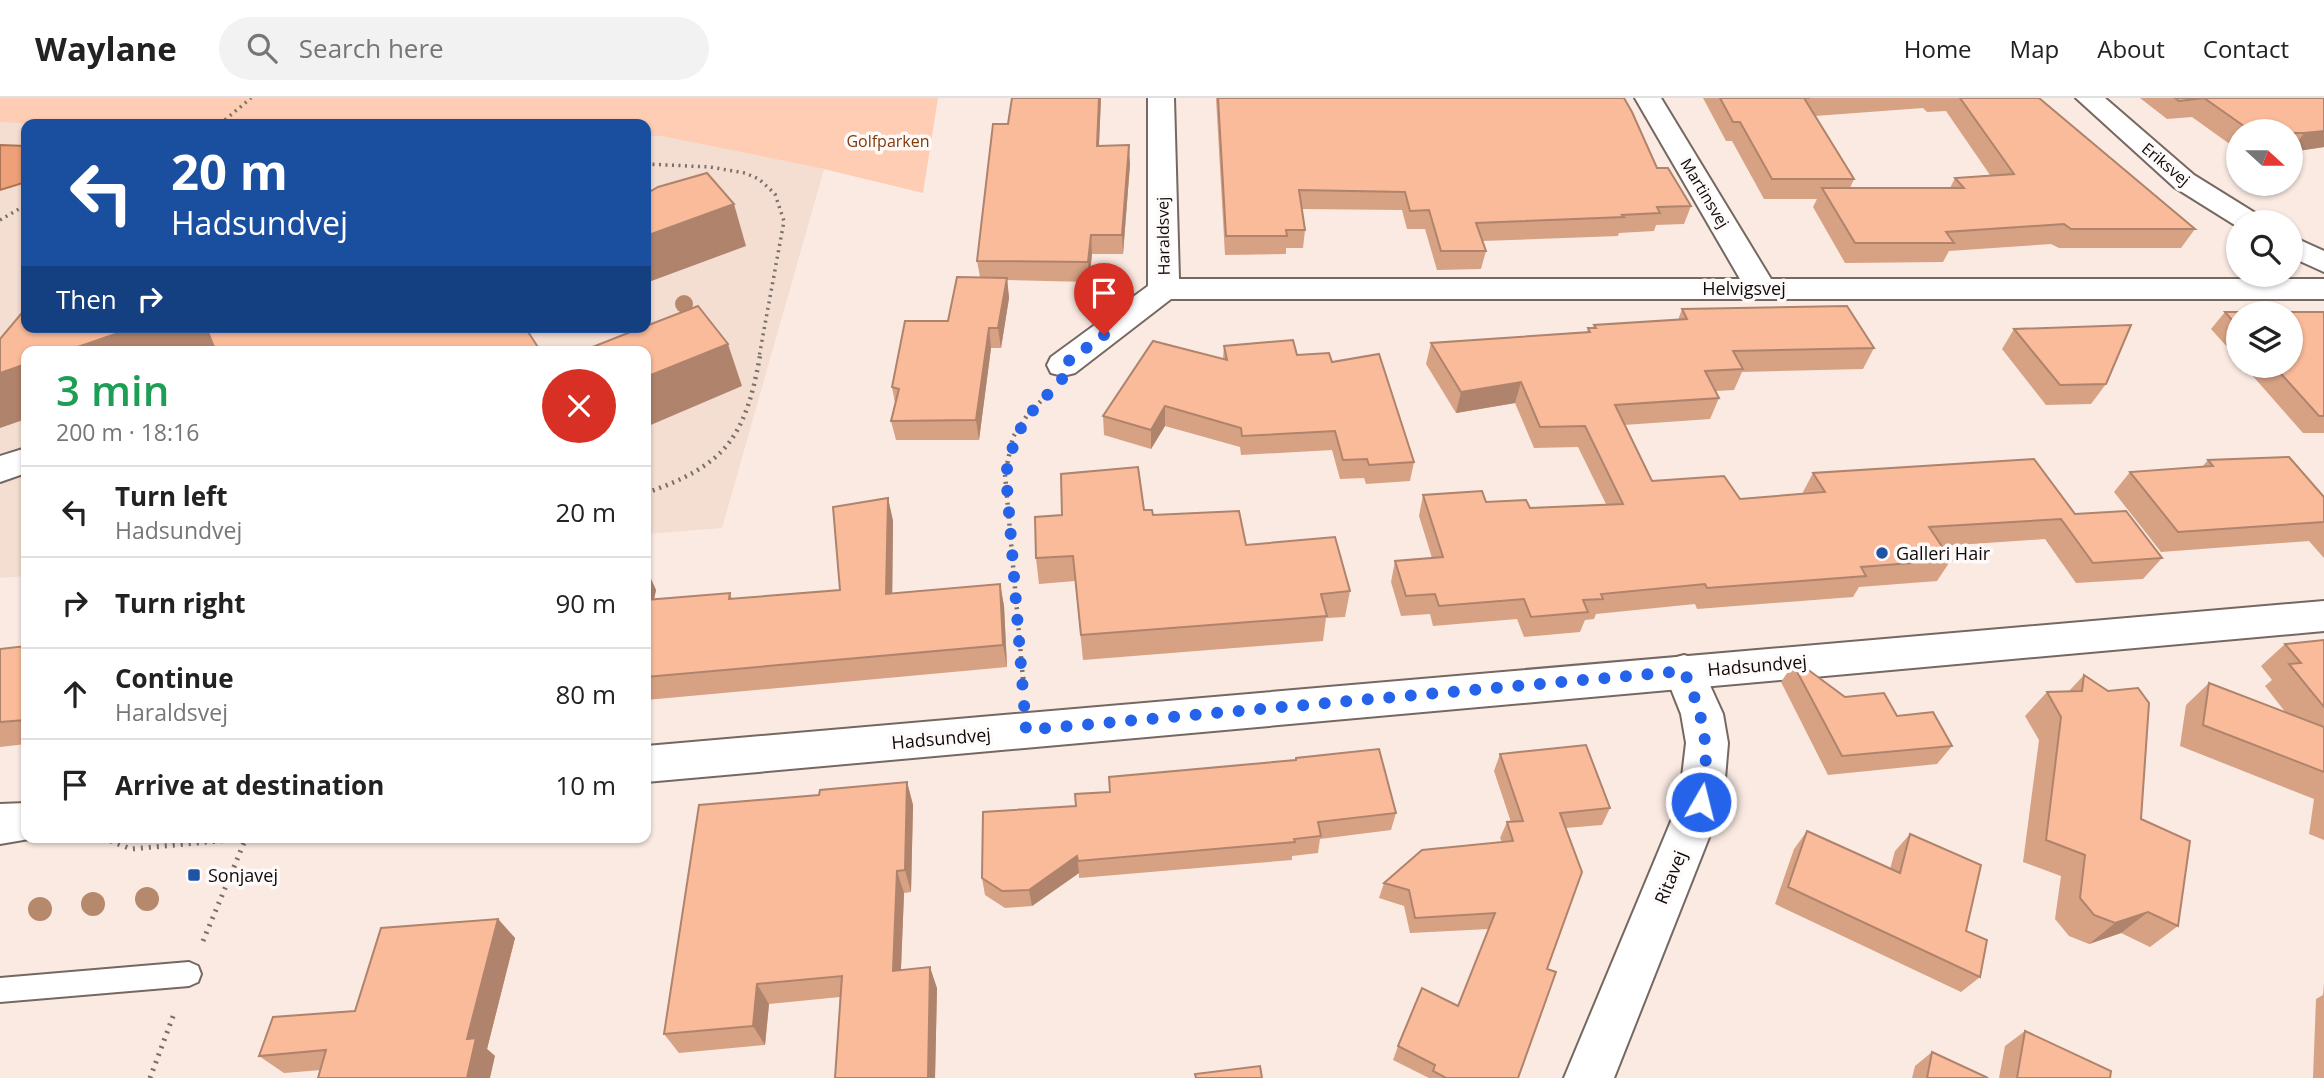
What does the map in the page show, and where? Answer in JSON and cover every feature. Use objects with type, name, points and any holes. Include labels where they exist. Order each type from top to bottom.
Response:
[{"type":"street","name":"Haraldsvej","points":[[1063,365],[1164,289],[1161,98]]},
{"type":"street","name":"Martinsvej","points":[[1648,98],[1761,288]]},
{"type":"street","name":"Eriksvej","points":[[2089,98],[2185,181],[2231,210]]},
{"type":"street","points":[[2303,252],[2324,263]]},
{"type":"street","name":"Helvigsvej","points":[[1164,289],[2324,289]]},
{"type":"street","points":[[0,469],[21,462]]},
{"type":"street","name":"Hadsundvej","points":[[651,764],[2324,616]]},
{"type":"street","name":"Ritavej","points":[[1590,1078],[1701,802],[1707,743],[1702,714],[1684,671]]},
{"type":"street","points":[[0,824],[21,822]]},
{"type":"lane","points":[[0,990],[189,974]]},
{"type":"path","points":[[226,119],[251,98]]},
{"type":"path","points":[[651,164],[716,168],[759,180],[767,184],[779,198],[784,221],[754,388],[738,433],[711,463],[686,479],[651,491]]},
{"type":"path","points":[[0,220],[21,208]]},
{"type":"path","points":[[1026,730],[1006,474],[1013,437],[1028,414],[1062,380],[1063,365]]},
{"type":"path","points":[[116,843],[131,849],[197,843]]},
{"type":"shaded area","points":[[0,122],[21,123],[21,333],[651,333],[651,136],[824,169],[722,528],[651,534],[651,346],[21,346],[21,576],[0,578]]},
{"type":"shaded area","points":[[0,145],[21,146],[21,184],[0,190]]},
{"type":"green space","name":"Golfparken","points":[[0,98],[938,98],[923,193],[824,169],[651,136],[651,119],[21,119],[21,123],[0,122]]},
{"type":"building","points":[[1012,98],[1099,98],[1097,146],[1129,145],[1122,235],[1091,235],[1088,262],[977,261],[993,124],[1008,124]]},
{"type":"building","points":[[1218,98],[1624,98],[1657,168],[1668,168],[1691,206],[1657,207],[1660,213],[1622,215],[1624,217],[1476,223],[1486,251],[1441,251],[1429,210],[1410,211],[1405,192],[1299,190],[1305,230],[1286,230],[1287,236],[1226,236]]},
{"type":"building","points":[[1720,98],[1804,98],[1854,179],[1772,179],[1740,122],[1733,122]]},
{"type":"building","points":[[1960,98],[2039,98],[2195,229],[2071,229],[2064,224],[1946,232],[1954,243],[1855,243],[1822,188],[1964,188],[1955,178],[2014,174]]},
{"type":"building","points":[[2175,98],[2204,98],[2179,101]]},
{"type":"building","points":[[2204,98],[2324,98],[2324,131],[2303,133],[2303,119],[2234,119]]},
{"type":"building","points":[[707,173],[734,204],[651,234],[651,191]]},
{"type":"building","points":[[957,277],[1007,278],[998,328],[989,328],[976,420],[891,421],[899,389],[892,387],[905,321],[948,321]]},
{"type":"building","points":[[698,306],[728,344],[651,375],[651,346],[595,346],[628,333],[651,333],[651,324]]},
{"type":"building","points":[[1847,306],[1874,348],[1733,351],[1743,369],[1705,371],[1719,398],[1615,405],[1652,481],[1724,476],[1740,499],[1825,492],[1813,473],[2034,459],[2075,514],[2126,511],[2162,558],[2093,563],[2061,519],[1929,527],[1951,560],[1861,567],[1866,576],[1707,588],[1705,584],[1601,594],[1603,599],[1583,600],[1588,612],[1531,617],[1524,599],[1439,606],[1435,594],[1406,596],[1395,561],[1443,557],[1423,495],[1482,491],[1486,502],[1526,500],[1530,508],[1623,504],[1585,426],[1540,427],[1521,382],[1461,392],[1431,343],[1590,332],[1588,328],[1596,328],[1594,325],[1687,319],[1682,309]]},
{"type":"building","points":[[2303,312],[2324,312],[2324,416],[2319,416],[2285,378],[2303,378]]},
{"type":"building","points":[[21,314],[21,333],[118,333],[81,346],[21,346],[21,366],[0,373],[0,339]]},
{"type":"building","points":[[2131,325],[2106,384],[2060,385],[2014,329]]},
{"type":"building","points":[[208,333],[529,333],[537,346],[214,346]]},
{"type":"building","points":[[1293,340],[1297,355],[1329,353],[1332,362],[1379,354],[1414,462],[1369,465],[1367,459],[1343,460],[1335,431],[1242,436],[1241,428],[1165,406],[1151,430],[1103,416],[1153,341],[1227,360],[1224,346]]},
{"type":"building","points":[[2289,457],[2324,497],[2324,522],[2178,532],[2130,472],[2213,466],[2208,460]]},
{"type":"building","points":[[1138,467],[1144,510],[1152,510],[1153,515],[1239,511],[1246,545],[1335,537],[1350,591],[1321,594],[1327,616],[1081,635],[1073,556],[1036,558],[1035,517],[1062,515],[1061,474]]},
{"type":"building","points":[[888,498],[886,594],[1000,584],[1003,645],[651,677],[651,600],[730,593],[729,599],[840,590],[833,507]]},
{"type":"building","points":[[2324,640],[2324,707],[2289,664],[2301,663],[2285,644]]},
{"type":"building","points":[[21,647],[21,720],[0,722],[0,649]]},
{"type":"building","points":[[1799,663],[1845,697],[1884,693],[1897,716],[1933,712],[1952,746],[1842,756],[1793,664]]},
{"type":"building","points":[[2084,675],[2108,691],[2138,688],[2149,703],[2141,819],[2190,841],[2178,926],[2148,912],[2115,923],[2094,915],[2080,898],[2085,855],[2046,840],[2061,717],[2047,692],[2082,691]]},
{"type":"building","points":[[2209,683],[2324,727],[2324,772],[2203,725]]},
{"type":"building","points":[[1586,745],[1610,808],[1560,813],[1582,872],[1547,969],[1556,972],[1518,1078],[1446,1078],[1433,1071],[1435,1065],[1398,1046],[1422,988],[1458,1006],[1495,913],[1415,918],[1409,890],[1384,883],[1422,850],[1513,841],[1507,822],[1523,821],[1500,754]]},
{"type":"building","points":[[1379,749],[1396,813],[1318,822],[1321,836],[1294,839],[1295,842],[1078,861],[1077,856],[1029,890],[1002,891],[982,878],[983,812],[1076,806],[1075,794],[1110,792],[1109,777],[1296,760]]},
{"type":"building","points":[[907,782],[905,870],[897,871],[893,971],[930,967],[928,1078],[835,1078],[842,976],[757,984],[753,1026],[664,1034],[699,805],[819,795],[820,790]]},
{"type":"building","points":[[1807,831],[1900,873],[1910,834],[1981,865],[1966,931],[1987,940],[1980,977],[1788,887]]},
{"type":"building","points":[[498,919],[467,1039],[476,1038],[467,1078],[318,1078],[326,1050],[259,1056],[273,1017],[355,1011],[381,928]]},
{"type":"building","points":[[2025,1031],[2111,1071],[2110,1078],[2017,1078]]},
{"type":"building","points":[[1932,1052],[1988,1078],[1927,1078]]},
{"type":"building","points":[[1260,1066],[1262,1078],[1196,1078],[1195,1074]]},
{"type":"place","name":"Galleri Hair","points":[[1882,553]]},
{"type":"place","name":"Sonjavej","points":[[194,875]]},
{"type":"route","points":[[1104,335],[1063,365],[1062,380],[1028,414],[1013,437],[1006,474],[1026,730],[1684,671],[1702,714],[1707,743],[1706,775],[1701,802]]}]
